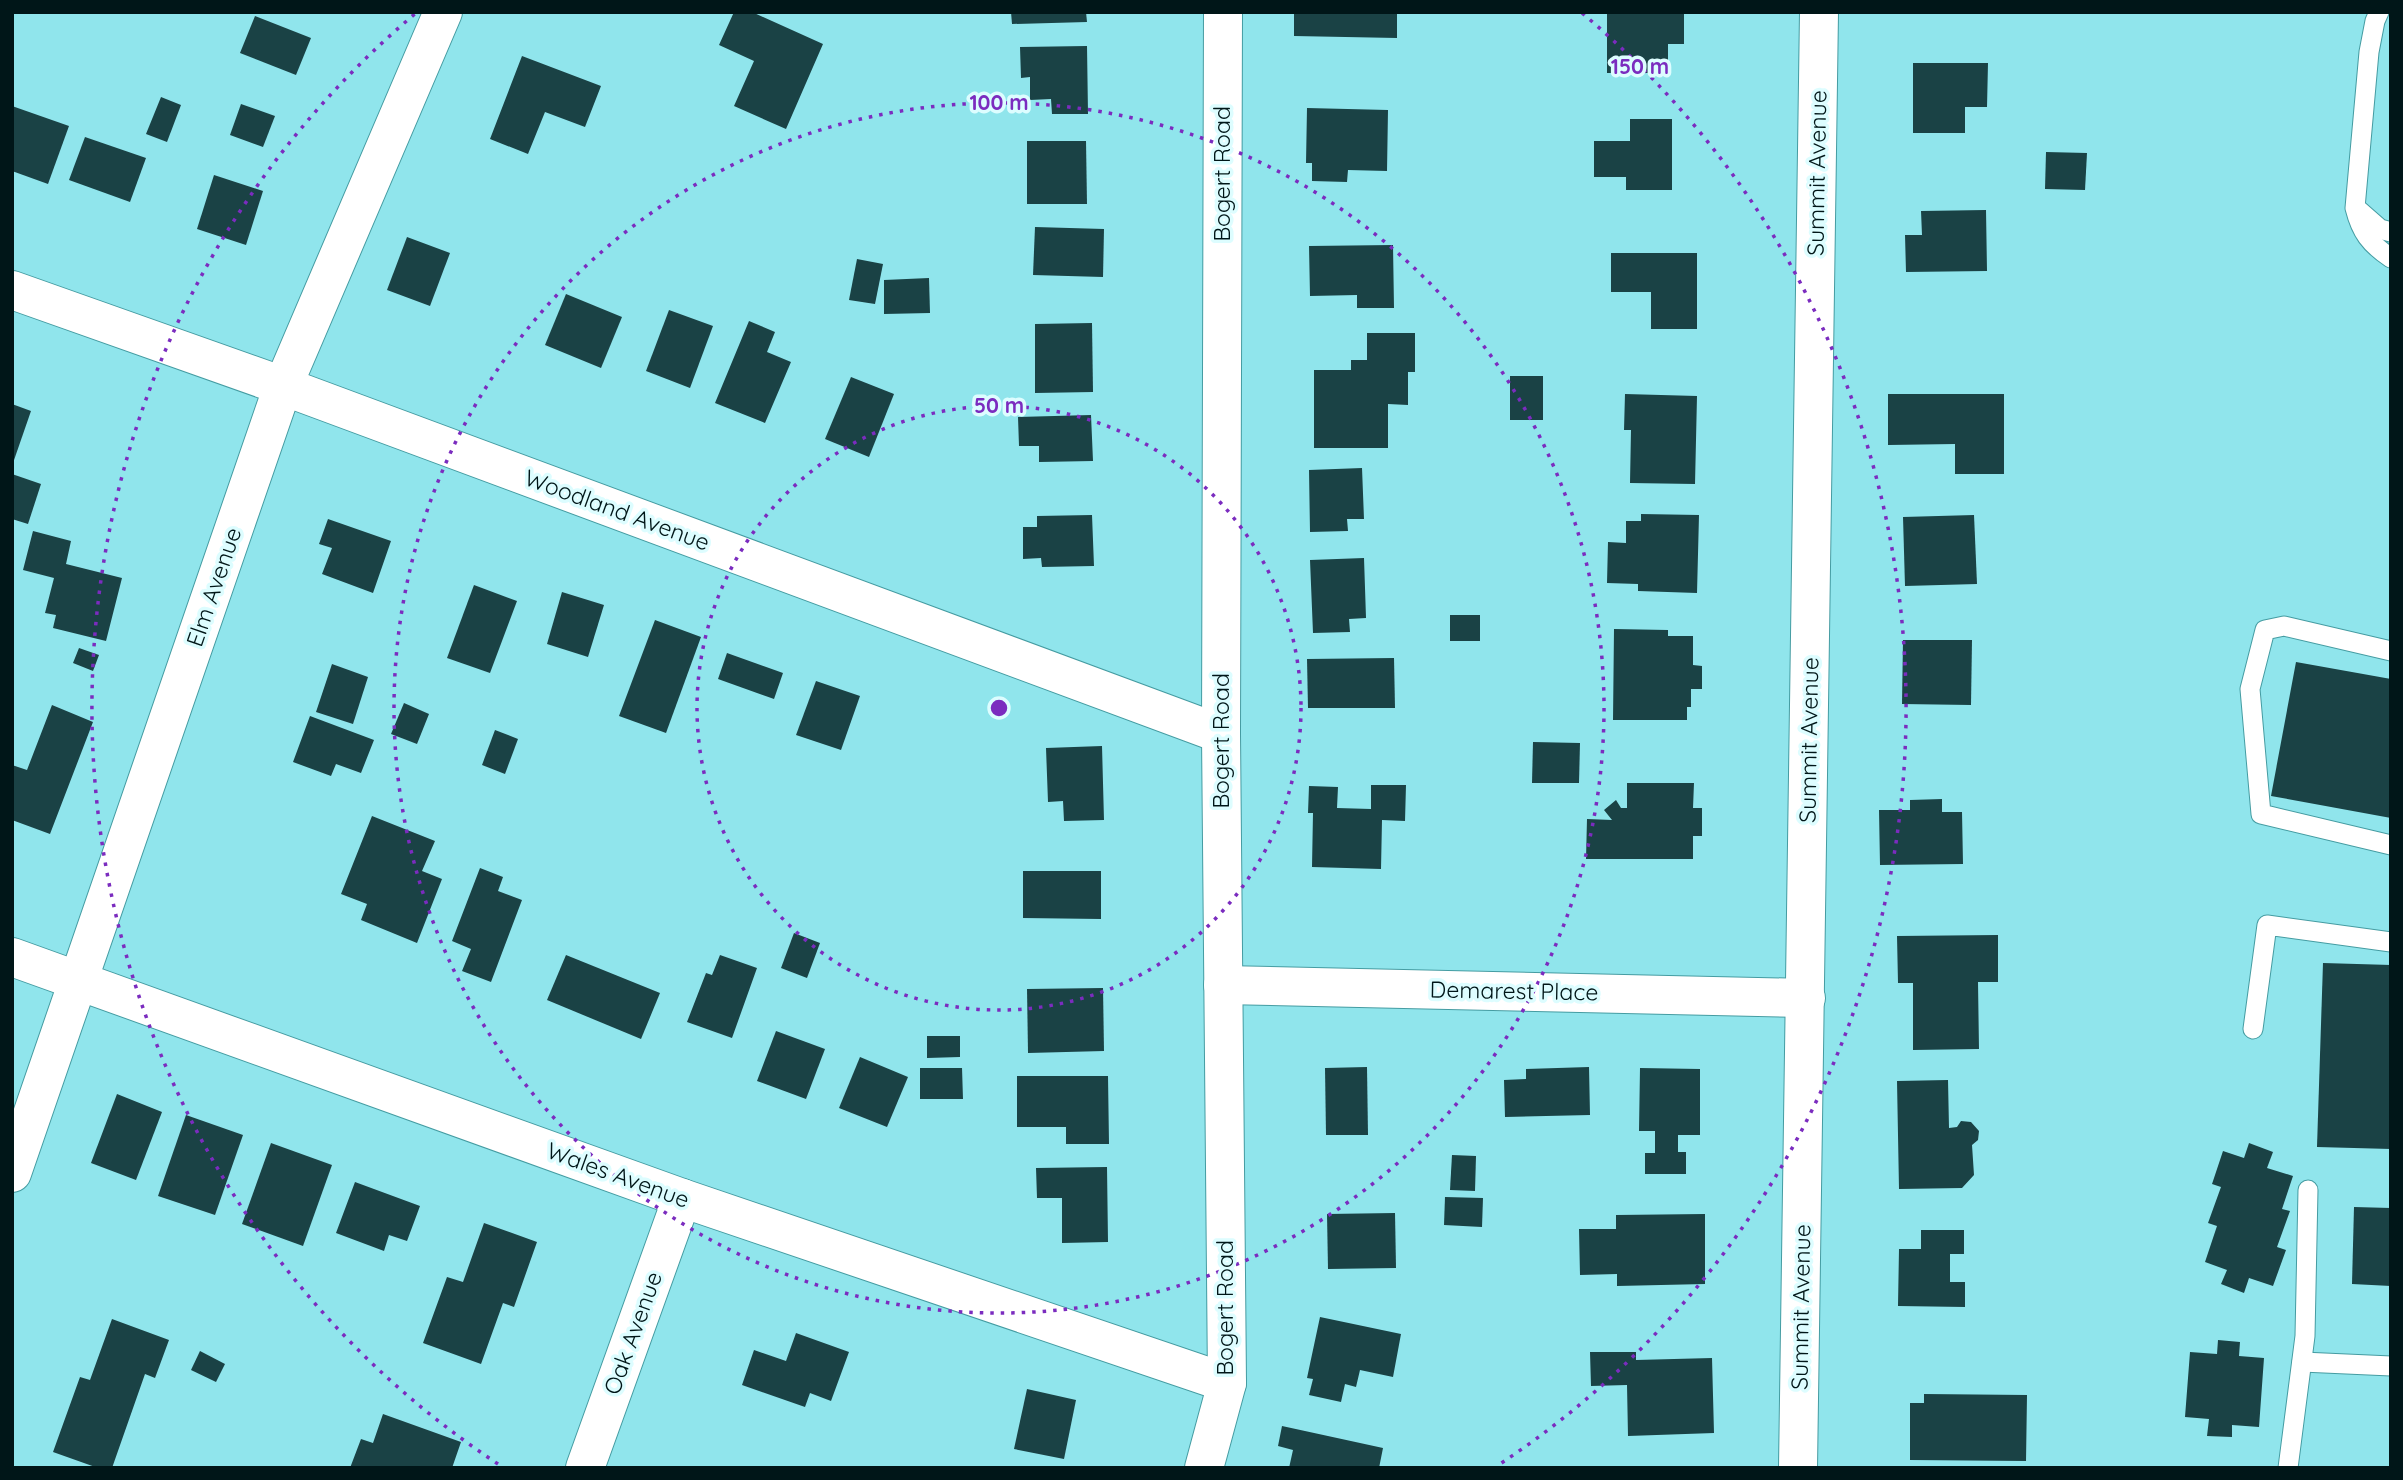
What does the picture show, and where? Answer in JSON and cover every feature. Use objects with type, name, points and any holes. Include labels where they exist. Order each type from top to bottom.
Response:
[{"type":"street","name":"Elm Avenue","points":[[12,1173],[283,386],[443,12]]},
{"type":"street","name":"Bogert Road","points":[[1204,1468],[1227,1382],[1221,734],[1223,12]]},
{"type":"street","name":"Summit Avenue","points":[[1798,1468],[1819,12]]},
{"type":"street","name":"Woodland Avenue","points":[[12,290],[283,386],[1221,734]]},
{"type":"street","name":"Wales Avenue","points":[[12,957],[682,1198],[1227,1382]]},
{"type":"street","name":"Demarest Place","points":[[1223,985],[1806,998]]},
{"type":"street","name":"Oak Avenue","points":[[585,1468],[682,1198]]},
{"type":"lane","points":[[2379,12],[2369,52],[2355,208],[2360,228],[2373,245],[2391,258]]},
{"type":"lane","points":[[2355,208],[2380,229],[2391,232]]},
{"type":"lane","points":[[2391,651],[2284,626],[2265,630],[2250,689],[2261,814],[2391,845]]},
{"type":"lane","points":[[2253,1028],[2267,925],[2391,942]]},
{"type":"lane","points":[[2288,1468],[2305,1336],[2308,1191]]},
{"type":"lane","points":[[2302,1362],[2391,1366]]},
{"type":"building","points":[[734,12],[752,12],[823,44],[786,129],[734,106],[754,61],[719,45]]},
{"type":"building","points":[[1011,12],[1086,12],[1087,22],[1012,24]]},
{"type":"building","points":[[1294,12],[1397,12],[1397,38],[1294,36]]},
{"type":"building","points":[[1607,12],[1684,12],[1684,44],[1668,44],[1668,73],[1607,73]]},
{"type":"building","points":[[255,16],[311,38],[296,75],[240,53]]},
{"type":"building","points":[[1087,46],[1088,114],[1052,114],[1051,99],[1030,100],[1030,77],[1021,78],[1020,47]]},
{"type":"building","points":[[522,56],[601,86],[585,127],[545,112],[528,154],[490,139]]},
{"type":"building","points":[[1913,63],[1988,63],[1987,107],[1965,107],[1965,133],[1913,133]]},
{"type":"building","points":[[161,97],[181,105],[167,142],[146,134]]},
{"type":"building","points":[[241,104],[275,116],[263,147],[230,135]]},
{"type":"building","points":[[12,106],[69,126],[48,184],[12,171]]},
{"type":"building","points":[[1307,108],[1388,110],[1387,171],[1348,170],[1347,182],[1312,181],[1312,163],[1306,163]]},
{"type":"building","points":[[1630,119],[1672,119],[1672,190],[1626,190],[1626,177],[1594,177],[1594,141],[1630,141]]},
{"type":"building","points":[[85,137],[146,158],[130,202],[69,180]]},
{"type":"building","points":[[1027,141],[1086,141],[1087,204],[1027,204]]},
{"type":"building","points":[[2046,152],[2087,153],[2085,190],[2045,189]]},
{"type":"building","points":[[214,175],[263,191],[246,245],[197,229]]},
{"type":"building","points":[[1986,210],[1987,271],[1906,272],[1905,235],[1922,235],[1921,211]]},
{"type":"building","points":[[1035,227],[1104,229],[1103,277],[1033,275]]},
{"type":"building","points":[[407,237],[450,253],[430,306],[387,290]]},
{"type":"building","points":[[1393,245],[1394,308],[1357,308],[1357,295],[1310,296],[1309,246]]},
{"type":"building","points":[[1611,253],[1697,253],[1697,329],[1651,329],[1651,292],[1611,292]]},
{"type":"building","points":[[857,259],[883,264],[875,304],[849,300]]},
{"type":"building","points":[[929,278],[930,313],[884,314],[884,280]]},
{"type":"building","points":[[566,294],[622,317],[601,368],[545,345]]},
{"type":"building","points":[[669,310],[713,326],[690,388],[646,371]]},
{"type":"building","points":[[749,321],[775,332],[767,352],[791,362],[765,423],[715,403]]},
{"type":"building","points":[[1092,323],[1093,392],[1035,393],[1035,324]]},
{"type":"building","points":[[1367,333],[1415,333],[1415,372],[1408,372],[1408,405],[1388,404],[1388,448],[1314,448],[1314,370],[1351,370],[1351,360],[1367,360]]},
{"type":"building","points":[[1510,376],[1543,376],[1543,420],[1510,420]]},
{"type":"building","points":[[851,377],[894,394],[869,457],[825,439]]},
{"type":"building","points":[[1625,394],[1697,396],[1695,484],[1630,483],[1631,430],[1624,430]]},
{"type":"building","points":[[1888,394],[2004,394],[2004,474],[1955,474],[1955,444],[1888,445]]},
{"type":"building","points":[[12,404],[31,411],[13,463],[12,463]]},
{"type":"building","points":[[1091,415],[1093,461],[1039,462],[1039,446],[1019,446],[1018,417]]},
{"type":"building","points":[[1362,468],[1364,519],[1347,519],[1348,531],[1310,532],[1309,470]]},
{"type":"building","points":[[12,474],[41,484],[28,524],[12,519]]},
{"type":"building","points":[[1641,514],[1699,515],[1697,593],[1638,591],[1638,584],[1607,583],[1608,542],[1626,543],[1626,521],[1641,521]]},
{"type":"building","points":[[1092,515],[1094,566],[1042,567],[1041,558],[1023,559],[1023,527],[1037,527],[1037,516]]},
{"type":"building","points":[[1974,515],[1977,584],[1905,586],[1903,517]]},
{"type":"building","points":[[328,519],[391,541],[373,593],[322,574],[332,548],[319,544]]},
{"type":"building","points":[[33,531],[71,541],[66,564],[122,578],[106,641],[53,628],[56,615],[45,613],[54,578],[23,570]]},
{"type":"building","points":[[1364,558],[1366,618],[1349,619],[1350,632],[1313,633],[1310,560]]},
{"type":"building","points":[[474,585],[517,601],[490,673],[447,658]]},
{"type":"building","points":[[562,592],[604,605],[588,657],[547,644]]},
{"type":"building","points":[[1450,615],[1480,615],[1480,641],[1450,641]]},
{"type":"building","points":[[655,620],[701,637],[666,733],[619,716]]},
{"type":"building","points":[[1614,629],[1668,630],[1668,636],[1693,636],[1693,665],[1702,666],[1702,689],[1691,689],[1691,707],[1687,707],[1687,720],[1613,720]]},
{"type":"building","points":[[1903,640],[1972,640],[1971,705],[1902,704]]},
{"type":"building","points":[[79,648],[99,655],[93,671],[73,663]]},
{"type":"building","points":[[727,653],[783,673],[774,699],[718,679]]},
{"type":"building","points":[[1394,658],[1395,708],[1308,708],[1307,659]]},
{"type":"building","points":[[2296,662],[2391,679],[2391,818],[2271,796]]},
{"type":"building","points":[[332,664],[368,677],[353,724],[316,712]]},
{"type":"building","points":[[816,681],[860,696],[841,750],[796,735]]},
{"type":"building","points":[[404,703],[429,714],[417,744],[391,734]]},
{"type":"building","points":[[52,705],[93,722],[50,834],[12,820],[12,765],[27,770]]},
{"type":"building","points":[[310,716],[374,740],[361,773],[336,764],[331,776],[293,762]]},
{"type":"building","points":[[495,730],[518,739],[505,774],[482,765]]},
{"type":"building","points":[[1533,742],[1580,743],[1579,783],[1532,783]]},
{"type":"building","points":[[1102,746],[1104,820],[1064,821],[1063,801],[1048,802],[1046,748]]},
{"type":"building","points":[[1627,783],[1694,783],[1693,808],[1702,808],[1702,836],[1693,836],[1693,859],[1586,859],[1587,819],[1612,820],[1604,810],[1616,800],[1621,808],[1627,808]]},
{"type":"building","points":[[1371,785],[1406,785],[1405,821],[1382,820],[1381,869],[1312,867],[1313,813],[1308,813],[1309,786],[1338,787],[1337,808],[1371,809]]},
{"type":"building","points":[[1942,799],[1942,812],[1962,812],[1963,864],[1880,865],[1879,810],[1910,810],[1910,800]]},
{"type":"building","points":[[372,816],[435,841],[422,871],[442,879],[417,943],[361,920],[367,904],[341,894]]},
{"type":"building","points":[[480,868],[503,877],[498,891],[522,900],[491,982],[462,971],[471,949],[452,941]]},
{"type":"building","points":[[1023,871],[1101,871],[1101,919],[1023,918]]},
{"type":"building","points":[[794,933],[820,943],[807,978],[781,968]]},
{"type":"building","points":[[1998,935],[1998,982],[1978,982],[1979,1049],[1913,1050],[1913,983],[1898,983],[1897,936]]},
{"type":"building","points":[[566,955],[660,993],[641,1039],[547,1000]]},
{"type":"building","points":[[720,955],[757,968],[732,1038],[687,1022],[706,973],[712,975]]},
{"type":"building","points":[[2323,963],[2391,965],[2391,1149],[2317,1147]]},
{"type":"building","points":[[1103,988],[1104,1051],[1028,1053],[1027,989]]},
{"type":"building","points":[[776,1031],[825,1049],[806,1099],[757,1081]]},
{"type":"building","points":[[927,1036],[960,1036],[960,1057],[927,1058]]},
{"type":"building","points":[[860,1057],[908,1077],[887,1127],[839,1108]]},
{"type":"building","points":[[1367,1067],[1368,1135],[1326,1135],[1325,1068]]},
{"type":"building","points":[[1589,1067],[1590,1115],[1505,1117],[1504,1080],[1526,1079],[1526,1069]]},
{"type":"building","points":[[920,1068],[962,1068],[963,1099],[920,1099]]},
{"type":"building","points":[[1640,1068],[1700,1069],[1700,1135],[1678,1135],[1678,1152],[1686,1152],[1686,1174],[1645,1174],[1645,1153],[1655,1153],[1655,1131],[1639,1131]]},
{"type":"building","points":[[1017,1076],[1108,1076],[1109,1144],[1066,1144],[1066,1127],[1017,1127]]},
{"type":"building","points":[[1948,1080],[1949,1128],[1957,1127],[1961,1121],[1971,1122],[1979,1131],[1978,1140],[1972,1145],[1974,1175],[1962,1188],[1899,1189],[1897,1081]]},
{"type":"building","points":[[117,1094],[162,1112],[136,1180],[91,1163]]},
{"type":"building","points":[[186,1115],[243,1135],[215,1215],[158,1196]]},
{"type":"building","points":[[271,1143],[332,1165],[303,1246],[242,1224]]},
{"type":"building","points":[[2249,1143],[2273,1152],[2267,1168],[2293,1176],[2282,1209],[2290,1211],[2277,1247],[2286,1250],[2273,1286],[2249,1278],[2244,1293],[2221,1284],[2227,1270],[2205,1262],[2217,1226],[2208,1223],[2221,1187],[2212,1184],[2223,1151],[2244,1158]]},
{"type":"building","points":[[1452,1155],[1476,1156],[1475,1191],[1450,1190]]},
{"type":"building","points":[[1107,1167],[1108,1242],[1062,1243],[1062,1198],[1037,1198],[1036,1168]]},
{"type":"building","points":[[355,1182],[420,1206],[407,1241],[389,1235],[384,1251],[336,1233]]},
{"type":"building","points":[[1445,1197],[1483,1198],[1482,1227],[1444,1225]]},
{"type":"building","points":[[2354,1207],[2391,1208],[2391,1286],[2352,1284]]},
{"type":"building","points":[[1395,1213],[1396,1268],[1328,1269],[1327,1214]]},
{"type":"building","points":[[1705,1214],[1705,1284],[1617,1286],[1617,1274],[1580,1275],[1579,1229],[1616,1229],[1616,1215]]},
{"type":"building","points":[[484,1223],[537,1242],[514,1307],[503,1303],[481,1364],[423,1343],[447,1277],[463,1282]]},
{"type":"building","points":[[1921,1230],[1964,1230],[1964,1254],[1950,1254],[1950,1282],[1965,1282],[1965,1307],[1898,1306],[1899,1249],[1921,1249]]},
{"type":"building","points":[[1320,1317],[1401,1334],[1393,1377],[1360,1370],[1356,1387],[1345,1384],[1341,1402],[1309,1395],[1313,1379],[1307,1378]]},
{"type":"building","points":[[112,1319],[169,1340],[155,1378],[145,1374],[112,1468],[98,1468],[53,1452],[80,1377],[90,1380]]},
{"type":"building","points":[[796,1333],[849,1352],[831,1401],[810,1393],[805,1407],[742,1385],[754,1350],[786,1361]]},
{"type":"building","points":[[2218,1340],[2240,1342],[2239,1356],[2264,1358],[2259,1427],[2232,1425],[2232,1437],[2207,1436],[2209,1419],[2185,1417],[2190,1352],[2217,1354]]},
{"type":"building","points":[[200,1351],[225,1364],[216,1382],[191,1370]]},
{"type":"building","points":[[1590,1352],[1636,1352],[1636,1360],[1712,1358],[1714,1433],[1628,1436],[1627,1385],[1591,1386]]},
{"type":"building","points":[[1027,1389],[1076,1400],[1064,1459],[1014,1449]]},
{"type":"building","points":[[1924,1394],[2027,1395],[2026,1461],[1910,1460],[1910,1403],[1924,1403]]},
{"type":"building","points":[[383,1414],[461,1442],[452,1468],[350,1468],[361,1439],[373,1443]]},
{"type":"building","points":[[1282,1426],[1383,1448],[1379,1468],[1289,1468],[1293,1450],[1278,1446]]}]
